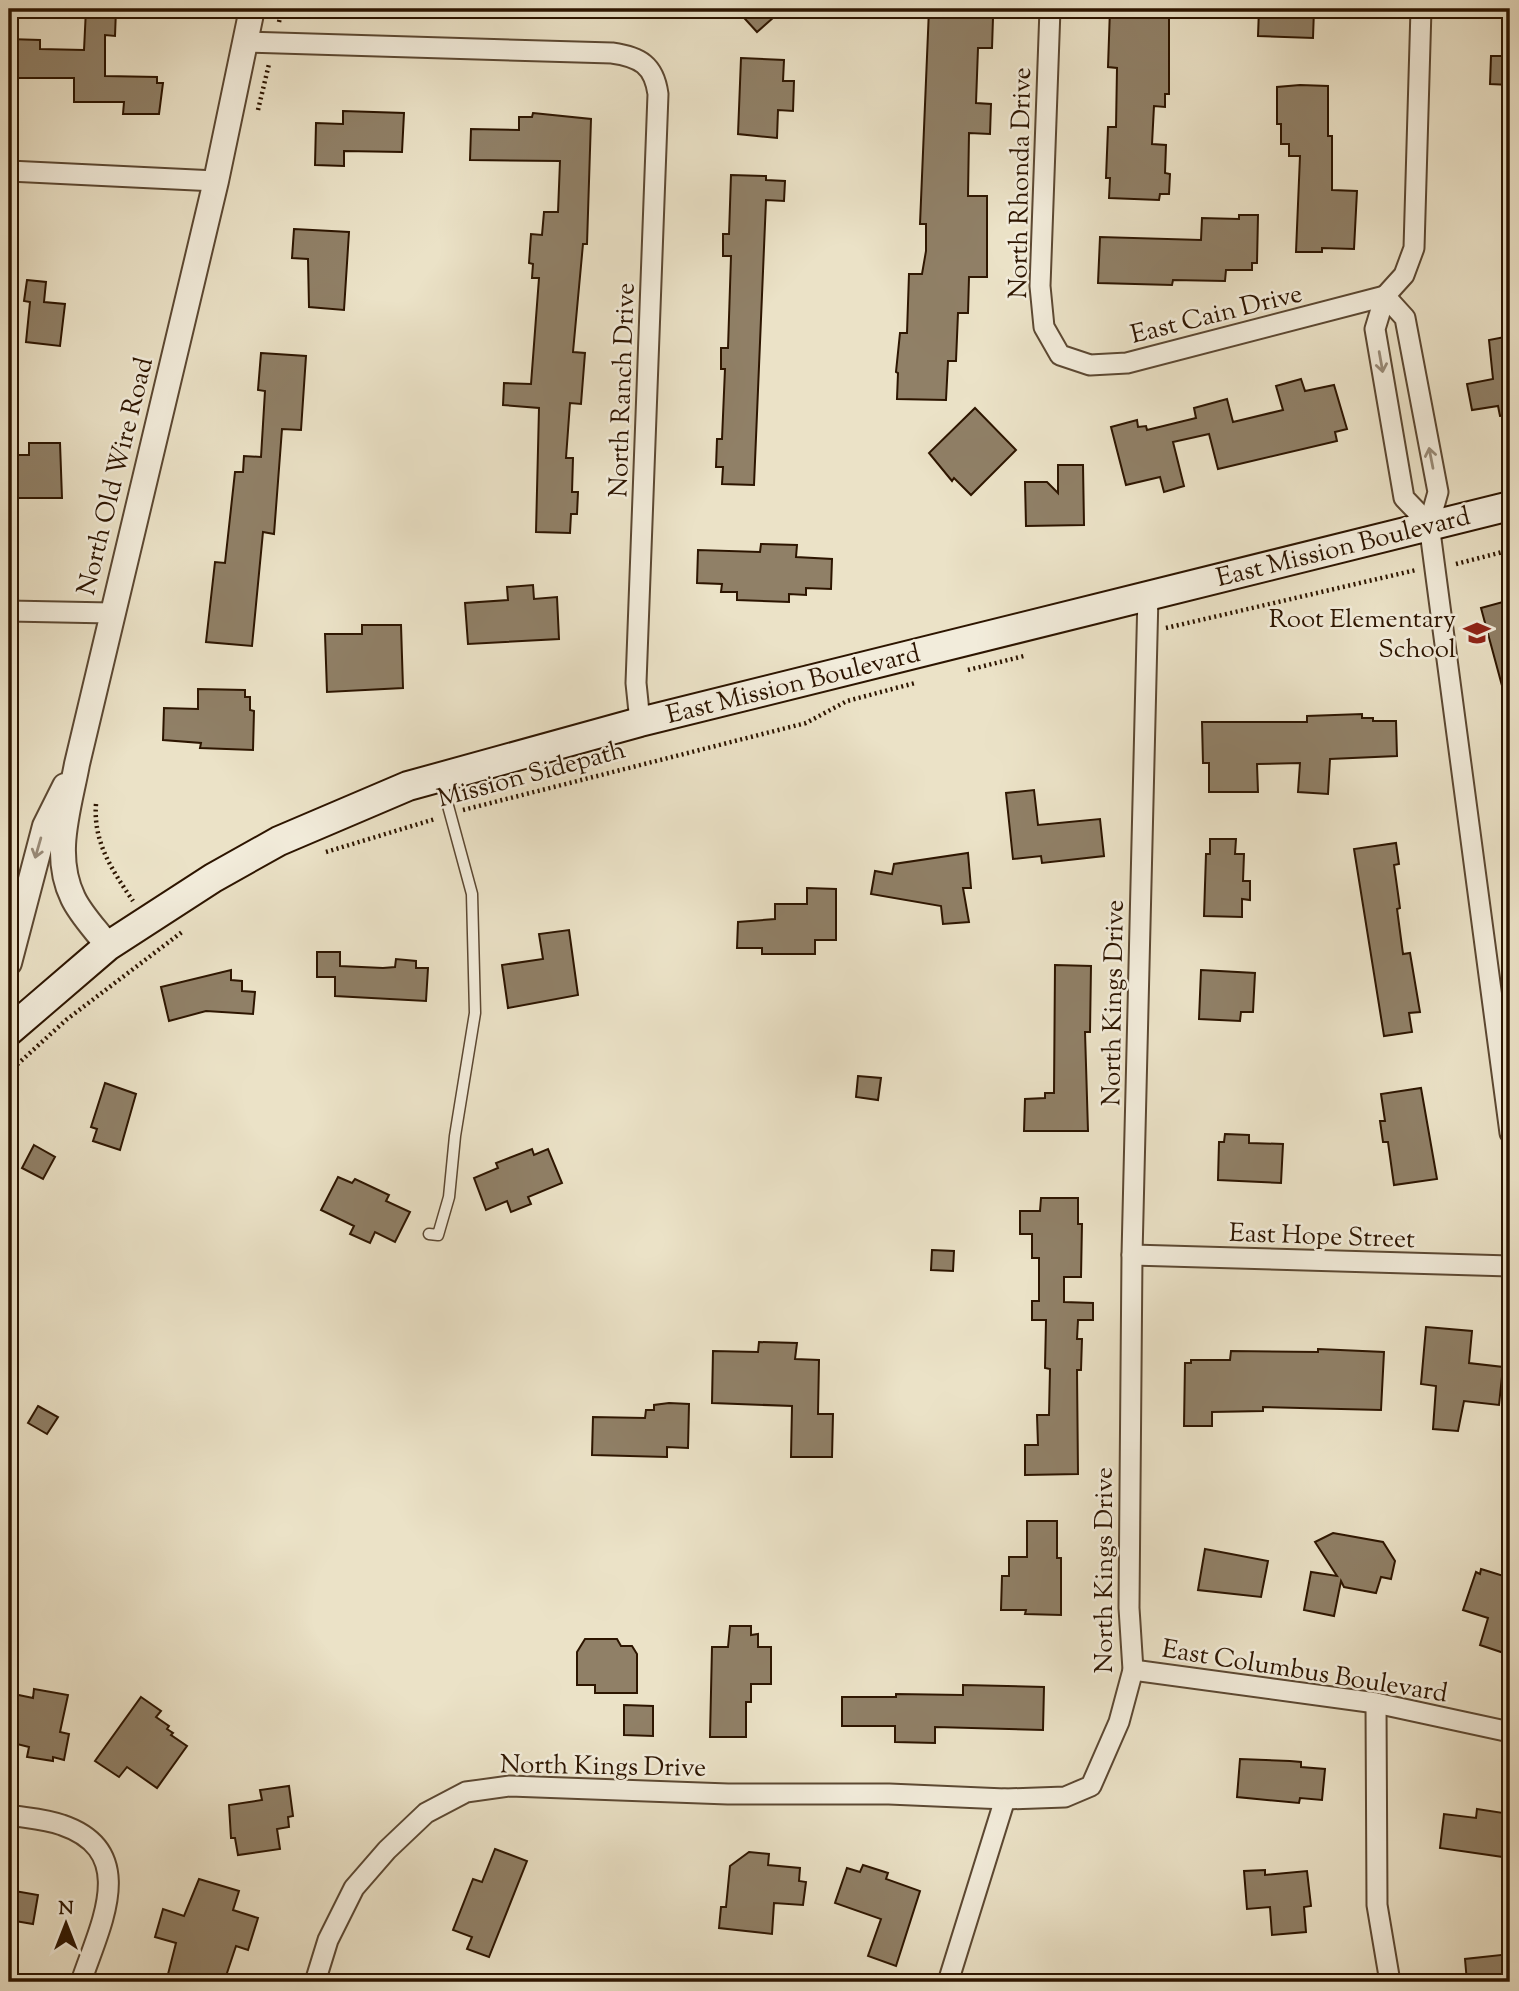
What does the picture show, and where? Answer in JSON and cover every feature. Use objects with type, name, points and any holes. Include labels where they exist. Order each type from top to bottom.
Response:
[{"type":"main road","name":"East Mission Boulevard","points":[[9,1031],[108,946],[214,878],[279,841],[344,811],[440,776],[640,722],[1510,506]]},
{"type":"street","name":"North Old Wire Road","points":[[108,946],[74,901],[63,875],[61,852],[77,764],[111,613],[216,181],[252,9]]},
{"type":"street","name":"North Rhonda Drive","points":[[1050,9],[1041,286],[1044,327],[1060,355]]},
{"type":"street","points":[[1421,9],[1414,248],[1404,275],[1385,296],[1375,329],[1404,498],[1429,524]]},
{"type":"street","points":[[245,42],[274,43]]},
{"type":"street","name":"North Ranch Drive","points":[[274,43],[612,53],[631,56],[646,63],[656,78],[658,94],[636,683],[640,722]]},
{"type":"street","points":[[9,171],[216,181]]},
{"type":"street","points":[[1385,296],[1405,318],[1438,492],[1429,524],[1510,1133]]},
{"type":"street","name":"East Cain Drive","points":[[1060,355],[1090,365],[1127,363],[1385,296]]},
{"type":"street","name":"North Kings Drive","points":[[315,1982],[328,1940],[354,1888],[387,1850],[426,1813],[466,1792],[510,1786],[728,1794],[889,1794],[1005,1799],[1065,1797],[1091,1786],[1119,1722],[1133,1670],[1129,1608],[1132,1255],[1147,595]]},
{"type":"street","points":[[9,611],[111,613]]},
{"type":"street","points":[[9,963],[21,892],[45,826],[77,764]]},
{"type":"street","name":"East Hope Street","points":[[1132,1255],[1510,1266]]},
{"type":"street","name":"East Columbus Boulevard","points":[[1133,1670],[1377,1703],[1510,1732]]},
{"type":"street","points":[[1377,1703],[1377,1905],[1390,1982]]},
{"type":"street","points":[[948,1982],[1005,1799]]},
{"type":"street","points":[[9,1815],[63,1825],[88,1840],[103,1855],[111,1877],[109,1897],[81,1982]]},
{"type":"lane","points":[[429,1234],[438,1235],[449,1197],[455,1136],[475,1013],[472,894],[440,776]]},
{"type":"path","points":[[255,124],[282,9]]},
{"type":"path","points":[[1449,565],[1510,550]]},
{"type":"path","points":[[1171,628],[1409,571]]},
{"type":"path","points":[[964,671],[1036,653]]},
{"type":"path","name":"Mission Sidepath","points":[[321,854],[450,814],[593,775],[806,723],[847,701],[925,681]]},
{"type":"path","points":[[96,800],[95,817],[100,847],[132,900]]},
{"type":"path","points":[[9,1072],[66,1020],[185,930]]},
{"type":"building","points":[[86,9],[116,9],[115,36],[105,35],[105,76],[157,77],[157,83],[163,83],[159,114],[123,114],[124,102],[74,102],[74,78],[9,78],[9,39],[40,40],[40,49],[84,50]]},
{"type":"building","points":[[736,9],[783,9],[757,32]]},
{"type":"building","points":[[929,9],[981,9],[981,17],[993,18],[992,48],[978,48],[976,103],[991,104],[990,134],[969,133],[968,196],[987,196],[987,277],[969,277],[968,313],[958,313],[956,361],[948,361],[946,400],[897,399],[896,372],[900,333],[907,333],[909,274],[922,274],[926,251],[926,224],[920,224]]},
{"type":"building","points":[[1110,9],[1169,9],[1169,94],[1165,94],[1165,107],[1154,106],[1152,144],[1166,145],[1165,173],[1170,174],[1169,194],[1160,194],[1159,200],[1109,198],[1110,178],[1106,178],[1108,127],[1116,127],[1117,68],[1108,67]]},
{"type":"building","points":[[1259,9],[1314,9],[1313,38],[1258,36]]},
{"type":"building","points":[[1491,56],[1510,56],[1510,85],[1490,84]]},
{"type":"building","points":[[741,58],[784,60],[783,81],[794,81],[793,111],[778,110],[777,138],[738,134]]},
{"type":"building","points":[[1328,86],[1332,190],[1357,191],[1354,249],[1322,248],[1322,252],[1296,252],[1300,156],[1289,156],[1289,144],[1281,144],[1281,124],[1277,124],[1277,87]]},
{"type":"building","points":[[343,111],[404,113],[402,152],[344,151],[344,166],[315,165],[316,123],[343,124]]},
{"type":"building","points":[[533,113],[591,119],[587,244],[583,244],[573,352],[585,353],[581,404],[570,403],[566,458],[573,458],[572,492],[578,492],[577,514],[571,514],[570,533],[536,532],[539,408],[503,405],[504,383],[531,384],[539,278],[532,278],[533,264],[529,263],[531,234],[542,235],[544,212],[558,212],[560,161],[470,160],[471,129],[519,130],[519,117],[532,117]]},
{"type":"building","points":[[731,175],[766,176],[766,180],[785,181],[784,201],[766,200],[754,485],[722,484],[723,467],[716,467],[717,439],[722,439],[725,369],[721,369],[721,348],[728,348],[731,256],[723,256],[723,234],[729,234]]},
{"type":"building","points":[[1239,215],[1258,215],[1257,263],[1252,263],[1252,270],[1226,270],[1225,281],[1173,280],[1172,285],[1098,283],[1100,237],[1201,240],[1202,218],[1239,219]]},
{"type":"building","points":[[294,229],[349,232],[344,310],[309,307],[308,259],[292,258]]},
{"type":"building","points":[[27,280],[46,282],[44,302],[65,304],[60,346],[26,342],[30,302],[24,301]]},
{"type":"building","points":[[1510,336],[1510,415],[1500,416],[1498,406],[1472,410],[1467,384],[1493,379],[1489,340]]},
{"type":"building","points":[[261,353],[306,356],[301,430],[282,429],[274,534],[263,532],[252,646],[206,642],[215,562],[225,563],[235,472],[243,472],[244,456],[261,457],[265,391],[258,390]]},
{"type":"building","points":[[1301,379],[1305,391],[1334,385],[1347,429],[1335,432],[1337,441],[1218,469],[1209,434],[1173,442],[1184,486],[1164,492],[1160,477],[1126,485],[1111,427],[1137,420],[1138,427],[1146,426],[1147,430],[1196,418],[1194,408],[1227,399],[1233,422],[1283,410],[1276,386]]},
{"type":"building","points":[[975,408],[1016,450],[971,495],[954,478],[952,481],[929,453]]},
{"type":"building","points":[[29,443],[60,443],[62,498],[9,498],[9,455],[29,455]]},
{"type":"building","points":[[1058,465],[1083,465],[1084,525],[1026,526],[1025,482],[1047,482],[1058,493]]},
{"type":"building","points":[[761,544],[797,545],[796,557],[832,559],[831,589],[806,588],[806,595],[789,594],[789,602],[737,600],[737,592],[721,592],[722,584],[697,583],[698,550],[760,552]]},
{"type":"building","points":[[533,585],[534,599],[557,597],[559,639],[468,644],[465,603],[508,600],[507,587]]},
{"type":"building","points":[[1510,600],[1510,692],[1504,693],[1481,608]]},
{"type":"building","points":[[362,625],[401,625],[403,688],[327,692],[325,634],[362,634]]},
{"type":"building","points":[[198,689],[245,690],[245,697],[250,697],[250,710],[254,711],[253,750],[200,748],[201,743],[163,740],[164,708],[198,709]]},
{"type":"building","points":[[1362,714],[1362,718],[1373,718],[1373,721],[1396,721],[1397,756],[1330,759],[1328,794],[1298,792],[1300,763],[1257,764],[1258,792],[1209,792],[1209,763],[1203,763],[1202,722],[1307,722],[1307,716]]},
{"type":"building","points":[[1034,790],[1038,825],[1100,819],[1104,856],[1042,863],[1041,856],[1013,859],[1006,793]]},
{"type":"building","points":[[1210,839],[1236,839],[1235,854],[1244,854],[1243,881],[1250,881],[1250,900],[1242,899],[1242,917],[1204,916],[1206,854],[1210,854]]},
{"type":"building","points":[[1396,843],[1399,864],[1394,865],[1403,954],[1410,953],[1420,1012],[1409,1013],[1412,1032],[1384,1036],[1354,849]]},
{"type":"building","points":[[968,853],[971,888],[963,888],[969,922],[943,924],[941,906],[871,894],[875,871],[892,874],[894,864]]},
{"type":"building","points":[[807,888],[836,889],[836,940],[815,940],[815,954],[762,954],[762,948],[737,948],[738,922],[775,919],[775,904],[807,904]]},
{"type":"building","points":[[569,930],[578,995],[508,1008],[502,965],[543,959],[539,934]]},
{"type":"building","points":[[317,952],[340,952],[340,966],[383,968],[395,967],[396,959],[416,961],[416,968],[428,968],[426,1001],[335,996],[335,977],[317,977]]},
{"type":"building","points":[[1055,965],[1091,966],[1090,1032],[1085,1032],[1088,1131],[1024,1131],[1025,1099],[1045,1098],[1045,1093],[1054,1093]]},
{"type":"building","points":[[231,970],[231,980],[242,981],[242,991],[255,992],[253,1014],[206,1011],[169,1021],[161,987]]},
{"type":"building","points":[[1201,970],[1255,973],[1253,1012],[1241,1012],[1240,1021],[1199,1019]]},
{"type":"building","points":[[858,1076],[881,1078],[878,1100],[856,1097]]},
{"type":"building","points":[[105,1083],[136,1094],[120,1150],[93,1141],[97,1129],[91,1127]]},
{"type":"building","points":[[1421,1088],[1437,1179],[1394,1185],[1388,1142],[1383,1142],[1380,1121],[1385,1121],[1381,1094]]},
{"type":"building","points":[[1225,1134],[1249,1135],[1249,1143],[1283,1144],[1281,1183],[1218,1180],[1219,1142],[1224,1142]]},
{"type":"building","points":[[34,1145],[55,1157],[43,1179],[22,1168]]},
{"type":"building","points":[[532,1149],[534,1155],[548,1149],[562,1183],[528,1197],[531,1204],[511,1212],[507,1201],[486,1210],[474,1178],[498,1168],[496,1163]]},
{"type":"building","points":[[338,1177],[352,1183],[355,1179],[389,1195],[386,1201],[410,1212],[395,1242],[375,1232],[370,1243],[350,1234],[354,1226],[321,1210]]},
{"type":"building","points":[[1041,1198],[1078,1198],[1078,1224],[1082,1224],[1081,1277],[1064,1277],[1064,1302],[1093,1303],[1093,1320],[1078,1320],[1077,1339],[1082,1339],[1081,1370],[1077,1370],[1078,1474],[1025,1475],[1025,1445],[1038,1445],[1037,1415],[1049,1415],[1050,1369],[1045,1368],[1046,1320],[1032,1320],[1032,1301],[1039,1301],[1039,1258],[1032,1258],[1032,1234],[1020,1234],[1020,1211],[1040,1211]]},
{"type":"building","points":[[932,1250],[954,1251],[953,1271],[931,1270]]},
{"type":"building","points":[[1426,1327],[1472,1331],[1469,1363],[1503,1367],[1499,1405],[1464,1401],[1458,1431],[1433,1429],[1436,1386],[1421,1384]]},
{"type":"building","points":[[759,1342],[797,1343],[795,1359],[819,1360],[818,1414],[833,1414],[832,1457],[791,1457],[792,1406],[712,1403],[713,1351],[758,1352]]},
{"type":"building","points":[[1318,1349],[1384,1352],[1381,1410],[1263,1407],[1263,1411],[1212,1412],[1212,1426],[1184,1426],[1185,1363],[1191,1363],[1191,1360],[1230,1360],[1231,1351],[1318,1352]]},
{"type":"building","points":[[689,1404],[688,1448],[667,1447],[667,1457],[592,1455],[593,1417],[645,1418],[646,1410],[654,1410],[654,1405]]},
{"type":"building","points":[[38,1406],[58,1417],[47,1434],[28,1423]]},
{"type":"building","points":[[1027,1521],[1057,1521],[1057,1558],[1061,1558],[1061,1615],[1001,1610],[1002,1576],[1009,1576],[1009,1557],[1027,1557]]},
{"type":"building","points":[[1333,1533],[1383,1542],[1395,1561],[1391,1579],[1381,1577],[1376,1593],[1344,1587],[1341,1581],[1334,1616],[1304,1610],[1311,1572],[1337,1576],[1315,1542]]},
{"type":"building","points":[[1205,1549],[1268,1561],[1261,1597],[1198,1590]]},
{"type":"building","points":[[1481,1569],[1510,1578],[1510,1655],[1480,1645],[1488,1618],[1463,1610],[1476,1572],[1480,1574]]},
{"type":"building","points":[[730,1626],[751,1626],[751,1635],[758,1634],[758,1647],[771,1647],[771,1684],[751,1684],[751,1702],[746,1702],[746,1737],[710,1737],[712,1647],[728,1647]]},
{"type":"building","points":[[585,1639],[617,1639],[621,1646],[632,1646],[637,1654],[637,1693],[595,1693],[595,1685],[577,1685],[577,1652]]},
{"type":"building","points":[[963,1685],[1044,1687],[1043,1730],[935,1727],[935,1743],[895,1742],[895,1726],[842,1726],[842,1697],[896,1697],[896,1694],[963,1695]]},
{"type":"building","points":[[34,1689],[68,1695],[60,1732],[69,1734],[64,1760],[53,1757],[53,1761],[27,1757],[29,1747],[9,1742],[9,1693],[33,1698]]},
{"type":"building","points":[[141,1697],[161,1711],[156,1717],[169,1726],[167,1729],[173,1733],[171,1735],[187,1746],[157,1788],[127,1767],[119,1777],[95,1761]]},
{"type":"building","points":[[624,1705],[653,1706],[653,1736],[624,1735]]},
{"type":"building","points":[[1240,1759],[1301,1762],[1301,1767],[1325,1769],[1322,1800],[1300,1798],[1299,1803],[1237,1797]]},
{"type":"building","points":[[289,1786],[293,1816],[288,1817],[289,1827],[277,1829],[280,1849],[238,1855],[235,1838],[231,1838],[229,1805],[262,1800],[260,1790]]},
{"type":"building","points":[[1477,1809],[1510,1814],[1510,1858],[1440,1848],[1444,1814],[1476,1818]]},
{"type":"building","points":[[495,1849],[527,1861],[489,1957],[467,1949],[472,1937],[453,1930],[473,1879],[482,1882]]},
{"type":"building","points":[[749,1852],[769,1854],[768,1865],[800,1868],[799,1881],[806,1882],[803,1905],[774,1903],[772,1934],[719,1928],[721,1907],[726,1907],[730,1866]]},
{"type":"building","points":[[863,1865],[888,1873],[886,1879],[920,1891],[896,1966],[868,1956],[881,1919],[835,1903],[847,1868],[860,1872]]},
{"type":"building","points":[[1265,1870],[1265,1875],[1307,1871],[1311,1906],[1304,1907],[1306,1932],[1272,1935],[1270,1907],[1247,1909],[1244,1871]]},
{"type":"building","points":[[199,1879],[239,1891],[233,1910],[258,1918],[248,1950],[236,1946],[224,1982],[166,1982],[176,1943],[155,1937],[163,1909],[184,1916]]},
{"type":"building","points":[[9,1890],[38,1895],[33,1924],[9,1920]]},
{"type":"building","points":[[1510,1954],[1510,1982],[1467,1982],[1465,1959]]},
{"type":"place","name":"Root Elementary School","points":[[1477,633]]}]
